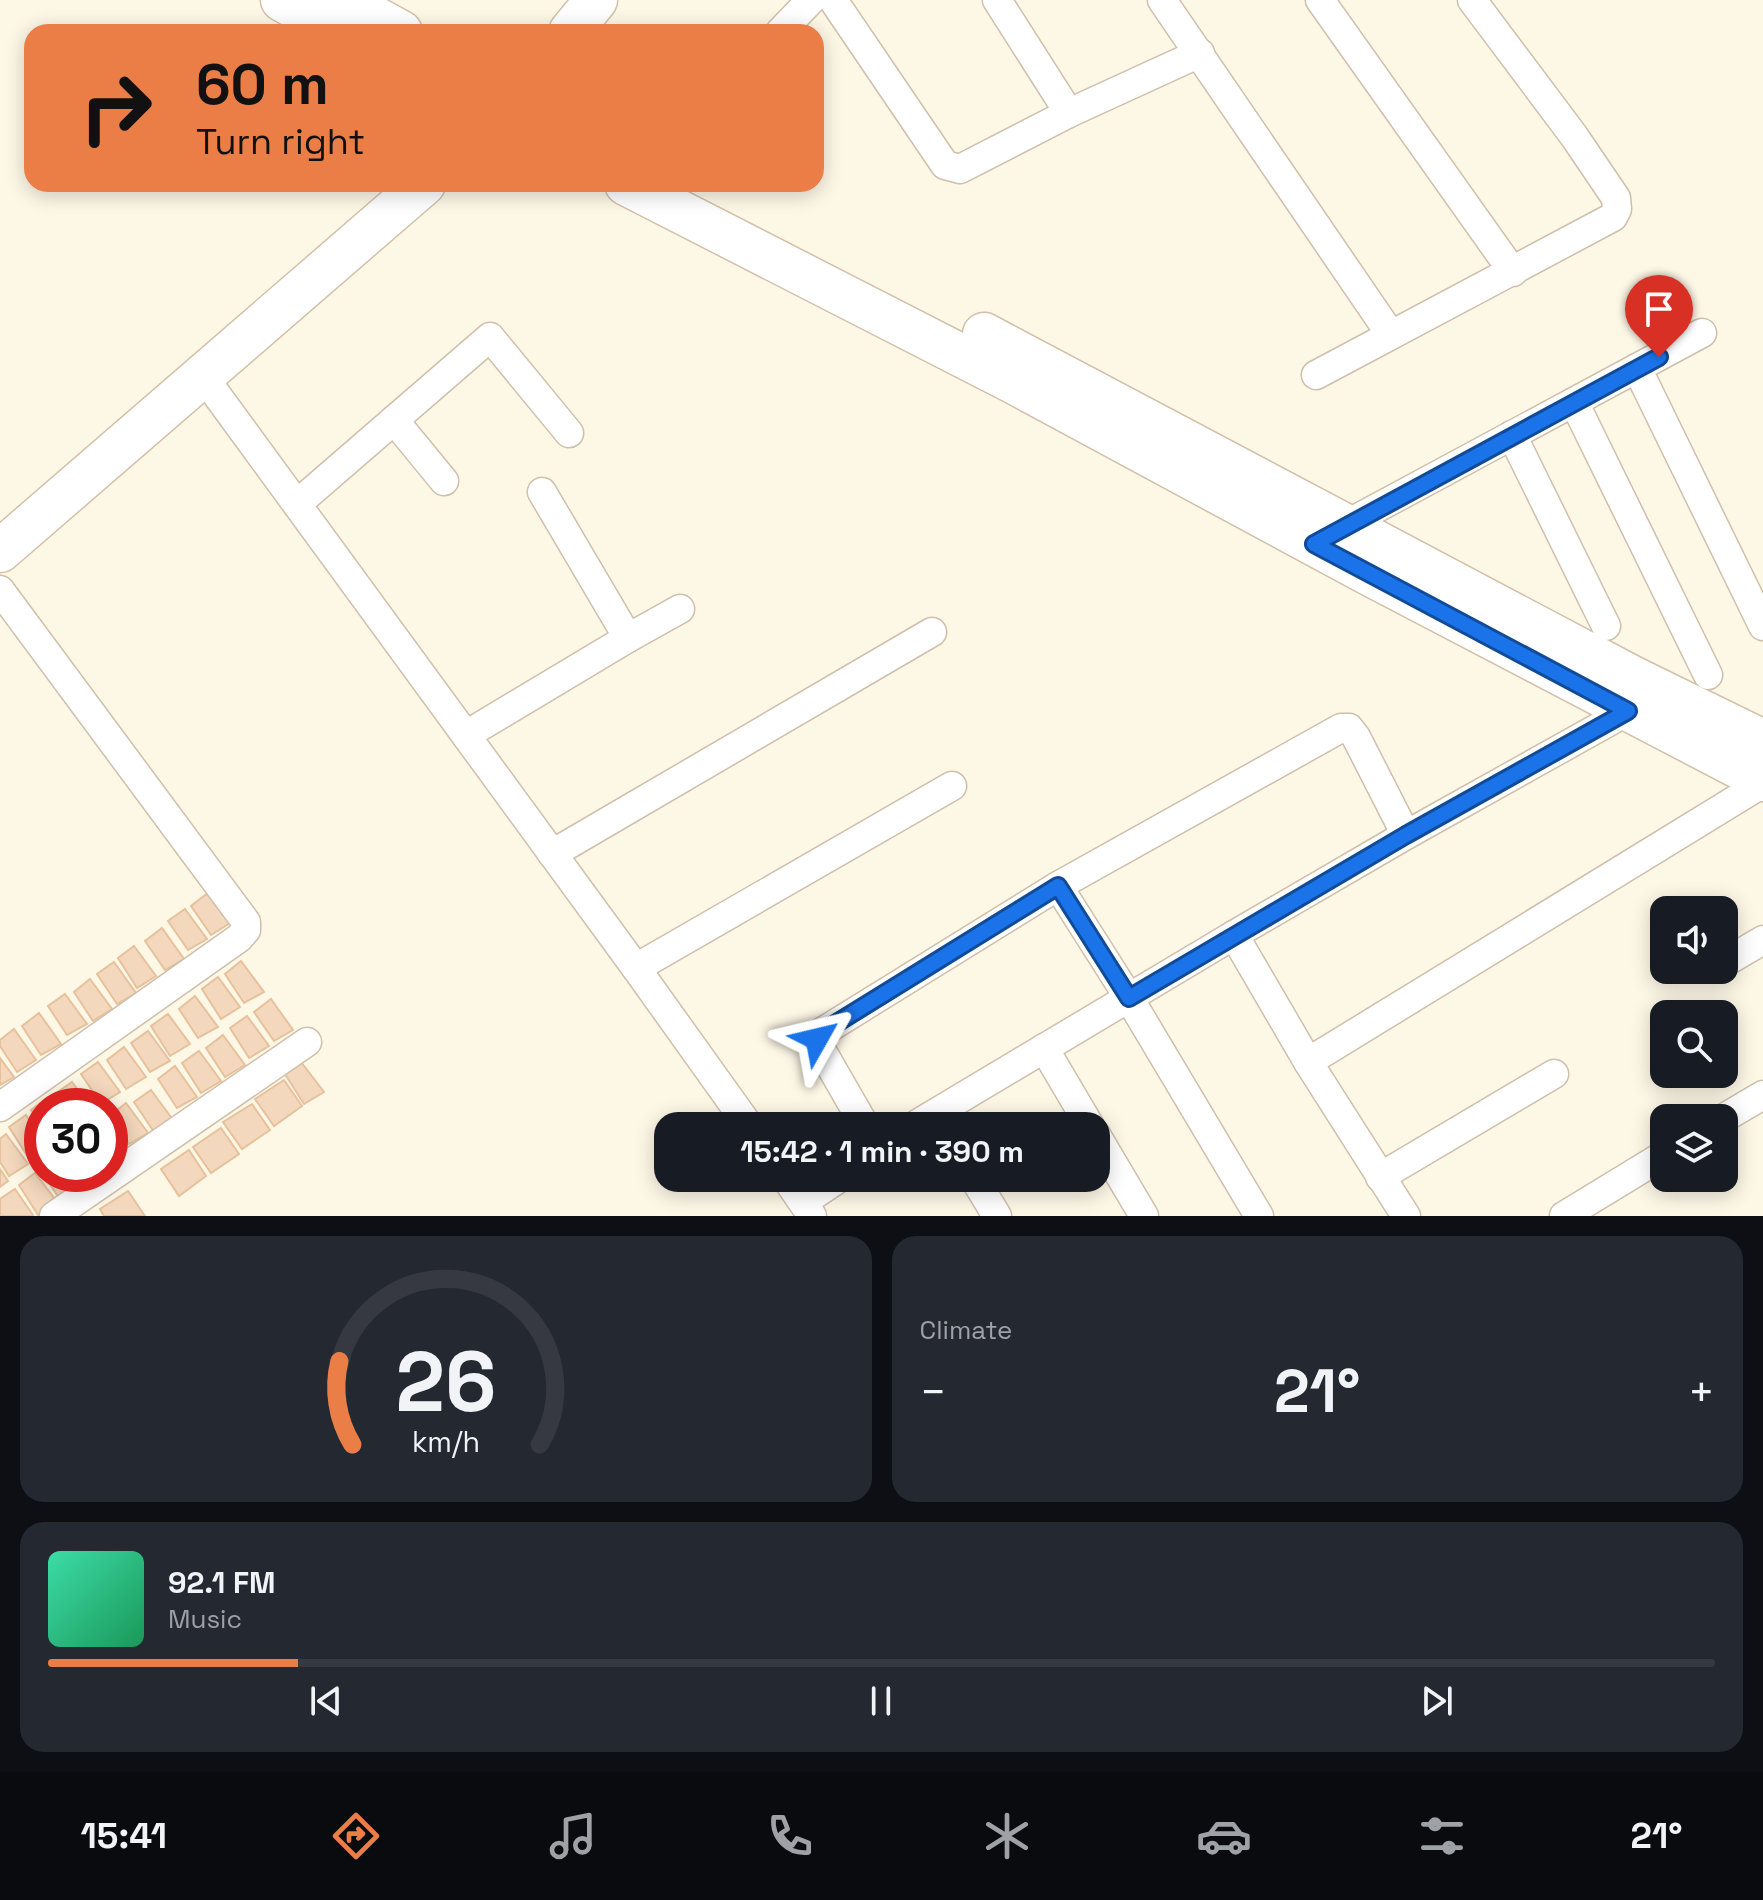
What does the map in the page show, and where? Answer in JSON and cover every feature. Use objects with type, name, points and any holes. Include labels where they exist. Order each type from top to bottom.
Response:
[{"type":"street","points":[[282,0],[326,24]]},
{"type":"street","points":[[343,0],[386,24]]},
{"type":"street","points":[[576,24],[596,0]]},
{"type":"street","points":[[788,24],[811,0]]},
{"type":"street","points":[[833,0],[945,165],[960,169],[1069,113],[1200,53]]},
{"type":"street","points":[[997,0],[1069,113]]},
{"type":"street","points":[[1162,0],[1391,335]]},
{"type":"street","points":[[1320,0],[1513,272]]},
{"type":"street","points":[[1316,375],[1613,217],[1617,209],[1616,198],[1574,136],[1472,0]]},
{"type":"street","points":[[0,551],[415,192]]},
{"type":"street","points":[[642,192],[1013,382],[1763,741]]},
{"type":"street","points":[[705,192],[1038,362],[1628,711],[1763,781]]},
{"type":"street","points":[[1330,534],[1702,333]]},
{"type":"street","points":[[297,504],[490,337],[569,433]]},
{"type":"street","points":[[1637,368],[1763,626]]},
{"type":"street","points":[[203,376],[739,1112]]},
{"type":"street","points":[[1574,402],[1708,675]]},
{"type":"street","points":[[394,420],[444,481]]},
{"type":"street","points":[[1512,435],[1606,626]]},
{"type":"street","points":[[542,492],[628,638]]},
{"type":"street","points":[[0,590],[246,922],[246,930],[239,938],[0,1107]]},
{"type":"street","points":[[466,735],[680,609]]},
{"type":"street","points":[[552,854],[932,632]]},
{"type":"street","points":[[944,1112],[1044,1048],[1234,935],[1628,711]]},
{"type":"street","points":[[857,1112],[819,1046],[819,1034],[1058,886],[1341,728],[1349,728],[1356,737],[1406,835]]},
{"type":"street","points":[[1308,1062],[1763,781]]},
{"type":"street","points":[[636,968],[952,786]]},
{"type":"street","points":[[1058,886],[1259,1216]]},
{"type":"street","points":[[1234,935],[1308,1062],[1406,1216]]},
{"type":"street","points":[[1738,955],[1763,940]]},
{"type":"street","points":[[54,1216],[307,1042]]},
{"type":"street","points":[[1044,1048],[1082,1112]]},
{"type":"street","points":[[1380,1177],[1554,1074]]},
{"type":"street","points":[[1738,1110],[1763,1095]]},
{"type":"street","points":[[1110,1159],[1144,1216]]},
{"type":"street","points":[[1582,1211],[1650,1165]]},
{"type":"street","points":[[795,1192],[807,1209],[825,1192]]},
{"type":"street","points":[[982,1192],[997,1216]]},
{"type":"building","points":[[208,893],[230,923],[211,935],[191,906]]},
{"type":"building","points":[[185,909],[207,939],[188,950],[168,921]]},
{"type":"building","points":[[162,928],[184,959],[165,970],[145,941]]},
{"type":"building","points":[[134,946],[156,976],[137,988],[118,958]]},
{"type":"building","points":[[241,961],[264,992],[244,1003],[225,974]]},
{"type":"building","points":[[114,962],[136,993],[117,1004],[97,974]]},
{"type":"building","points":[[218,977],[240,1007],[221,1019],[202,989]]},
{"type":"building","points":[[90,979],[112,1009],[93,1021],[74,992]]},
{"type":"building","points":[[65,994],[87,1024],[67,1035],[48,1006]]},
{"type":"building","points":[[195,996],[218,1027],[198,1038],[179,1009]]},
{"type":"building","points":[[271,999],[293,1030],[274,1041],[254,1012]]},
{"type":"building","points":[[39,1013],[61,1044],[41,1055],[22,1026]]},
{"type":"building","points":[[168,1014],[190,1044],[170,1056],[151,1026]]},
{"type":"building","points":[[247,1016],[269,1046],[249,1058],[230,1028]]},
{"type":"building","points":[[14,1029],[36,1060],[17,1072],[0,1046],[0,1040]]},
{"type":"building","points":[[148,1031],[170,1061],[150,1072],[131,1043]]},
{"type":"building","points":[[223,1035],[245,1065],[225,1077],[206,1048]]},
{"type":"building","points":[[124,1047],[146,1077],[125,1088],[107,1060]]},
{"type":"building","points":[[199,1051],[221,1081],[201,1093],[182,1063]]},
{"type":"building","points":[[0,1058],[14,1077],[0,1085]]},
{"type":"building","points":[[98,1062],[117,1088],[90,1088],[81,1074]]},
{"type":"building","points":[[301,1062],[324,1092],[304,1104],[285,1074]]},
{"type":"building","points":[[175,1066],[197,1097],[177,1108],[158,1079]]},
{"type":"building","points":[[284,1080],[302,1106],[274,1126],[255,1099]]},
{"type":"building","points":[[151,1090],[173,1120],[154,1132],[134,1102]]},
{"type":"building","points":[[252,1104],[270,1130],[242,1149],[223,1122]]},
{"type":"building","points":[[128,1106],[148,1133],[128,1143]]},
{"type":"building","points":[[24,1116],[24,1151],[9,1127]]},
{"type":"building","points":[[221,1128],[239,1154],[211,1173],[193,1147]]},
{"type":"building","points":[[6,1134],[24,1159],[24,1167],[9,1176],[0,1162],[0,1139]]},
{"type":"building","points":[[189,1150],[206,1176],[179,1196],[161,1169]]},
{"type":"building","points":[[0,1169],[8,1181],[0,1187]]},
{"type":"building","points":[[24,1181],[24,1192],[50,1192],[58,1203],[38,1215],[19,1185]]},
{"type":"building","points":[[15,1189],[33,1215],[0,1216],[0,1199]]},
{"type":"building","points":[[128,1191],[145,1216],[104,1216],[100,1209]]},
{"type":"building","points":[[55,1192],[69,1192],[59,1198]]},
{"type":"route","points":[[817,1039],[819,1034],[1058,886],[1129,998],[1406,835],[1628,711],[1314,544],[1659,357]]}]
